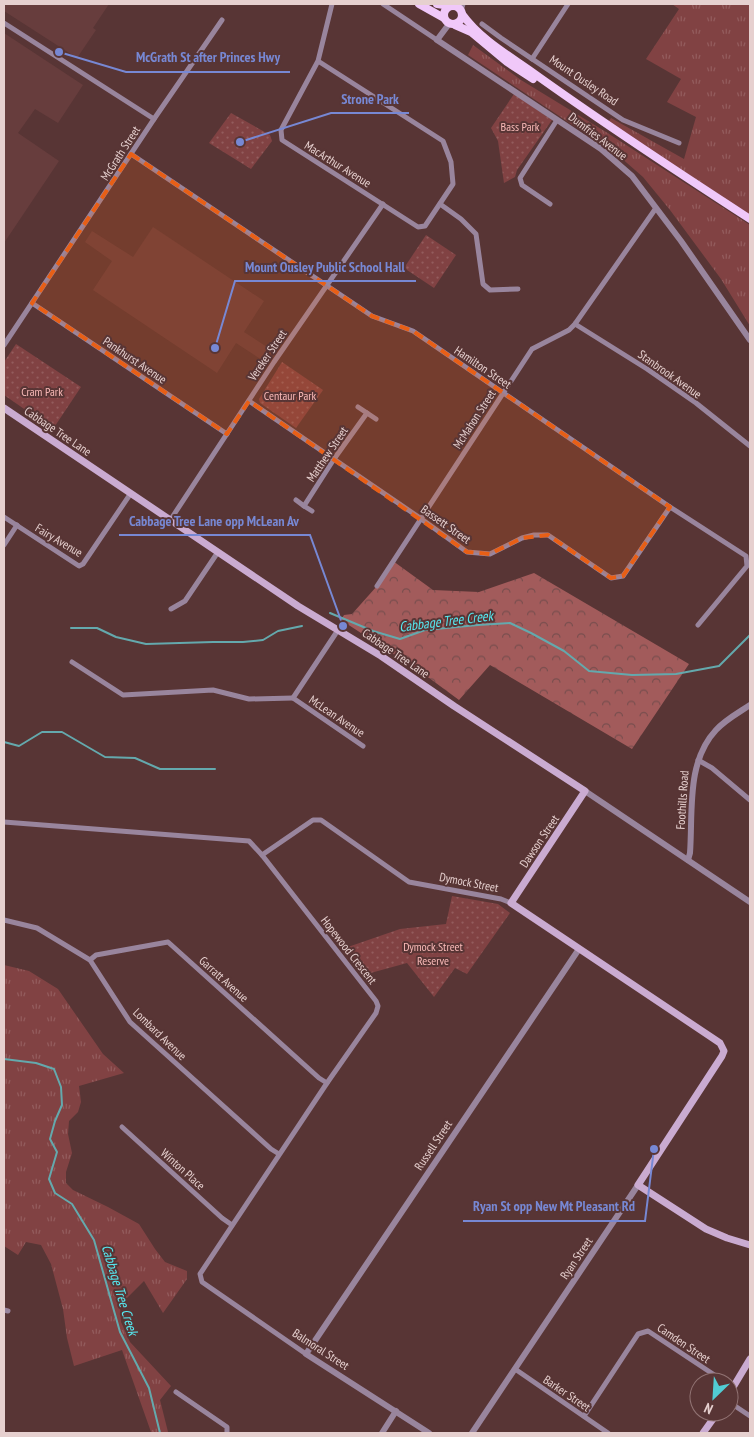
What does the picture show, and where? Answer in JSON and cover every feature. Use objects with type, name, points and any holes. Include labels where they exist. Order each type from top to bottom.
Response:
[{"type":"main road","name":"Mount Ousley Road","points":[[419,4],[449,22],[471,32],[518,69],[562,94]]},
{"type":"main road","points":[[437,4],[454,5],[462,10],[460,22],[449,22],[444,11],[454,5]]},
{"type":"main road","name":"Mount Ousley Road","points":[[462,10],[476,29],[497,48],[562,94],[750,218]]},
{"type":"main road","name":"Cabbage Tree Lane","points":[[4,408],[298,606],[381,656],[462,712],[585,791]]},
{"type":"main road","name":"Dawson Street","points":[[511,903],[585,791]]},
{"type":"main road","name":"Dymock Street","points":[[511,903],[720,1042]]},
{"type":"main road","name":"Ryan Street","points":[[638,1184],[722,1056],[723,1047],[720,1042]]},
{"type":"main road","points":[[638,1184],[706,1229],[750,1245]]},
{"type":"main road","points":[[739,1375],[750,1359]]},
{"type":"main road","points":[[704,1433],[711,1422]]},
{"type":"street","points":[[332,4],[318,61],[443,141],[451,162],[453,184],[424,226],[418,227],[382,204]]},
{"type":"street","name":"Dumfries Avenue","points":[[382,4],[601,149],[632,176],[681,241],[750,340]]},
{"type":"street","points":[[532,59],[568,4]]},
{"type":"street","points":[[154,119],[222,20]]},
{"type":"street","points":[[437,40],[449,22]]},
{"type":"street","name":"McGrath Street","points":[[4,23],[154,119],[4,345]]},
{"type":"street","name":"Mount Ousley Road","points":[[482,24],[623,120],[679,143]]},
{"type":"street","name":"MacArthur Avenue","points":[[318,61],[281,130],[282,140],[382,204]]},
{"type":"street","points":[[550,204],[522,184],[520,178],[558,120]]},
{"type":"street","name":"Hamilton Street","points":[[131,154],[372,316],[413,331],[746,556],[747,566],[698,625]]},
{"type":"street","name":"Vereker Street","points":[[171,519],[382,204]]},
{"type":"street","points":[[440,204],[461,219],[476,234],[483,284],[490,290],[518,289]]},
{"type":"street","name":"McMahon Street","points":[[377,586],[532,349],[569,330],[576,324],[656,208]]},
{"type":"street","name":"Pankhurst Avenue","points":[[32,304],[227,434]]},
{"type":"street","name":"Stanbrook Avenue","points":[[576,324],[689,398],[750,446]]},
{"type":"street","name":"Bassett Street","points":[[249,401],[420,518],[466,552],[490,554],[522,538],[534,535],[548,535],[611,578],[622,576],[670,506]]},
{"type":"street","points":[[358,407],[376,419]]},
{"type":"street","name":"Matthew Street","points":[[304,506],[334,459],[367,413]]},
{"type":"street","name":"Fairy Avenue","points":[[4,517],[81,566],[131,492]]},
{"type":"street","points":[[296,500],[312,511]]},
{"type":"street","points":[[4,545],[17,525]]},
{"type":"street","points":[[171,609],[186,601],[218,552]]},
{"type":"street","name":"McLean Avenue","points":[[338,630],[293,698],[363,746]]},
{"type":"street","points":[[72,662],[123,695],[213,690],[249,699],[293,698]]},
{"type":"street","name":"Foothills Road","points":[[688,860],[694,776],[698,760],[709,738],[716,729],[750,705]]},
{"type":"street","points":[[698,760],[712,768],[750,800]]},
{"type":"street","name":"Cabbage Tree Lane","points":[[585,791],[750,902]]},
{"type":"street","name":"Dymock Street","points":[[262,855],[313,820],[321,820],[409,882],[501,898],[511,903]]},
{"type":"street","name":"Hopewood Crescent","points":[[4,822],[249,841],[376,1001],[378,1006],[376,1013],[279,1154],[200,1274],[202,1282]]},
{"type":"street","name":"Lombard Avenue","points":[[4,920],[37,928],[90,960],[130,1022],[271,1149],[279,1154]]},
{"type":"street","name":"Garratt Avenue","points":[[90,960],[96,955],[168,942],[327,1083]]},
{"type":"street","name":"Russell Street","points":[[306,1354],[579,949]]},
{"type":"street","name":"Winton Place","points":[[122,1127],[232,1225]]},
{"type":"street","name":"Ryan Street","points":[[472,1433],[638,1184]]},
{"type":"street","name":"Balmoral Street","points":[[202,1282],[306,1354],[429,1433]]},
{"type":"street","name":"Camden Street","points":[[584,1416],[638,1334],[648,1330],[710,1372]]},
{"type":"street","name":"Barker Street","points":[[515,1369],[608,1433]]},
{"type":"street","points":[[176,1392],[227,1426],[227,1433]]},
{"type":"street","points":[[739,1409],[750,1416]]},
{"type":"street","points":[[382,1433],[396,1411]]},
{"type":"highlighted area","points":[[131,154],[372,316],[413,331],[670,507],[623,576],[611,578],[548,535],[522,538],[490,554],[467,552],[249,401],[227,434],[32,303]]},
{"type":"shaded area","points":[[4,4],[109,4],[93,28],[96,30],[77,58],[4,11]]},
{"type":"shaded area","points":[[4,33],[83,85],[58,123],[35,109],[18,133],[59,161],[4,243]]},
{"type":"shaded area","points":[[153,227],[264,301],[244,332],[273,351],[265,362],[236,343],[217,373],[93,290],[112,261],[85,242],[92,231],[133,257]]},
{"type":"green space","points":[[672,4],[750,4],[750,215],[608,122],[611,118],[684,159],[696,117],[667,102],[681,79],[646,59],[679,9]]},
{"type":"green space","points":[[473,45],[521,80],[606,132],[750,225],[750,326],[721,279],[643,177],[619,156],[468,55]]},
{"type":"green space","name":"Bass Park","points":[[514,94],[552,120],[517,170],[515,177],[504,183],[498,141],[491,128]]},
{"type":"green space","points":[[231,113],[270,135],[272,141],[251,169],[209,143]]},
{"type":"green space","points":[[426,235],[456,255],[434,288],[404,268]]},
{"type":"green space","name":"Cram Park","points":[[16,344],[81,387],[53,429],[4,395],[4,362]]},
{"type":"green space","name":"Centaur Park","points":[[282,362],[323,390],[296,428],[260,403],[259,399]]},
{"type":"green space","points":[[393,561],[433,590],[479,592],[534,573],[689,664],[632,749],[490,665],[459,700],[421,672],[341,620],[344,615],[352,614],[377,586]]},
{"type":"green space","name":"Dymock Street Reserve","points":[[452,896],[498,904],[510,913],[467,974],[455,968],[434,997],[407,963],[367,974],[345,948],[400,929],[446,924]]},
{"type":"green space","points":[[4,965],[29,971],[58,989],[103,1054],[124,1073],[79,1086],[81,1102],[78,1112],[69,1121],[68,1134],[72,1153],[66,1172],[66,1183],[73,1190],[139,1224],[165,1262],[187,1271],[187,1279],[163,1313],[144,1281],[120,1305],[121,1322],[130,1342],[171,1386],[160,1400],[168,1432],[151,1432],[122,1350],[74,1366],[67,1338],[63,1309],[51,1264],[41,1245],[26,1242],[18,1255],[4,1246]]},
{"type":"waterway","name":"Cabbage Tree Creek","points":[[330,613],[373,631],[400,639],[425,630],[510,623],[564,651],[589,671],[632,675],[676,674],[719,666],[750,635]]},
{"type":"waterway","name":"Cabbage Tree Creek","points":[[71,628],[97,628],[116,637],[146,644],[263,640],[278,631],[302,626]]},
{"type":"waterway","points":[[4,742],[19,746],[42,732],[62,732],[105,757],[135,758],[160,769],[215,769]]},
{"type":"waterway","name":"Cabbage Tree Creek","points":[[4,1059],[36,1063],[54,1069],[61,1087],[62,1105],[50,1139],[57,1152],[49,1179],[55,1193],[72,1204],[94,1240],[120,1332],[149,1388],[160,1433]]},
{"type":"place","name":"McGrath St after Princes Hwy","points":[[59,52]]},
{"type":"place","name":"Strone Park","points":[[240,142]]},
{"type":"place","name":"Mount Ousley Public School Hall","points":[[215,348]]},
{"type":"place","name":"Cabbage Tree Lane opp McLean Av","points":[[343,626]]},
{"type":"place","name":"Ryan St opp New Mt Pleasant Rd","points":[[654,1149]]}]
